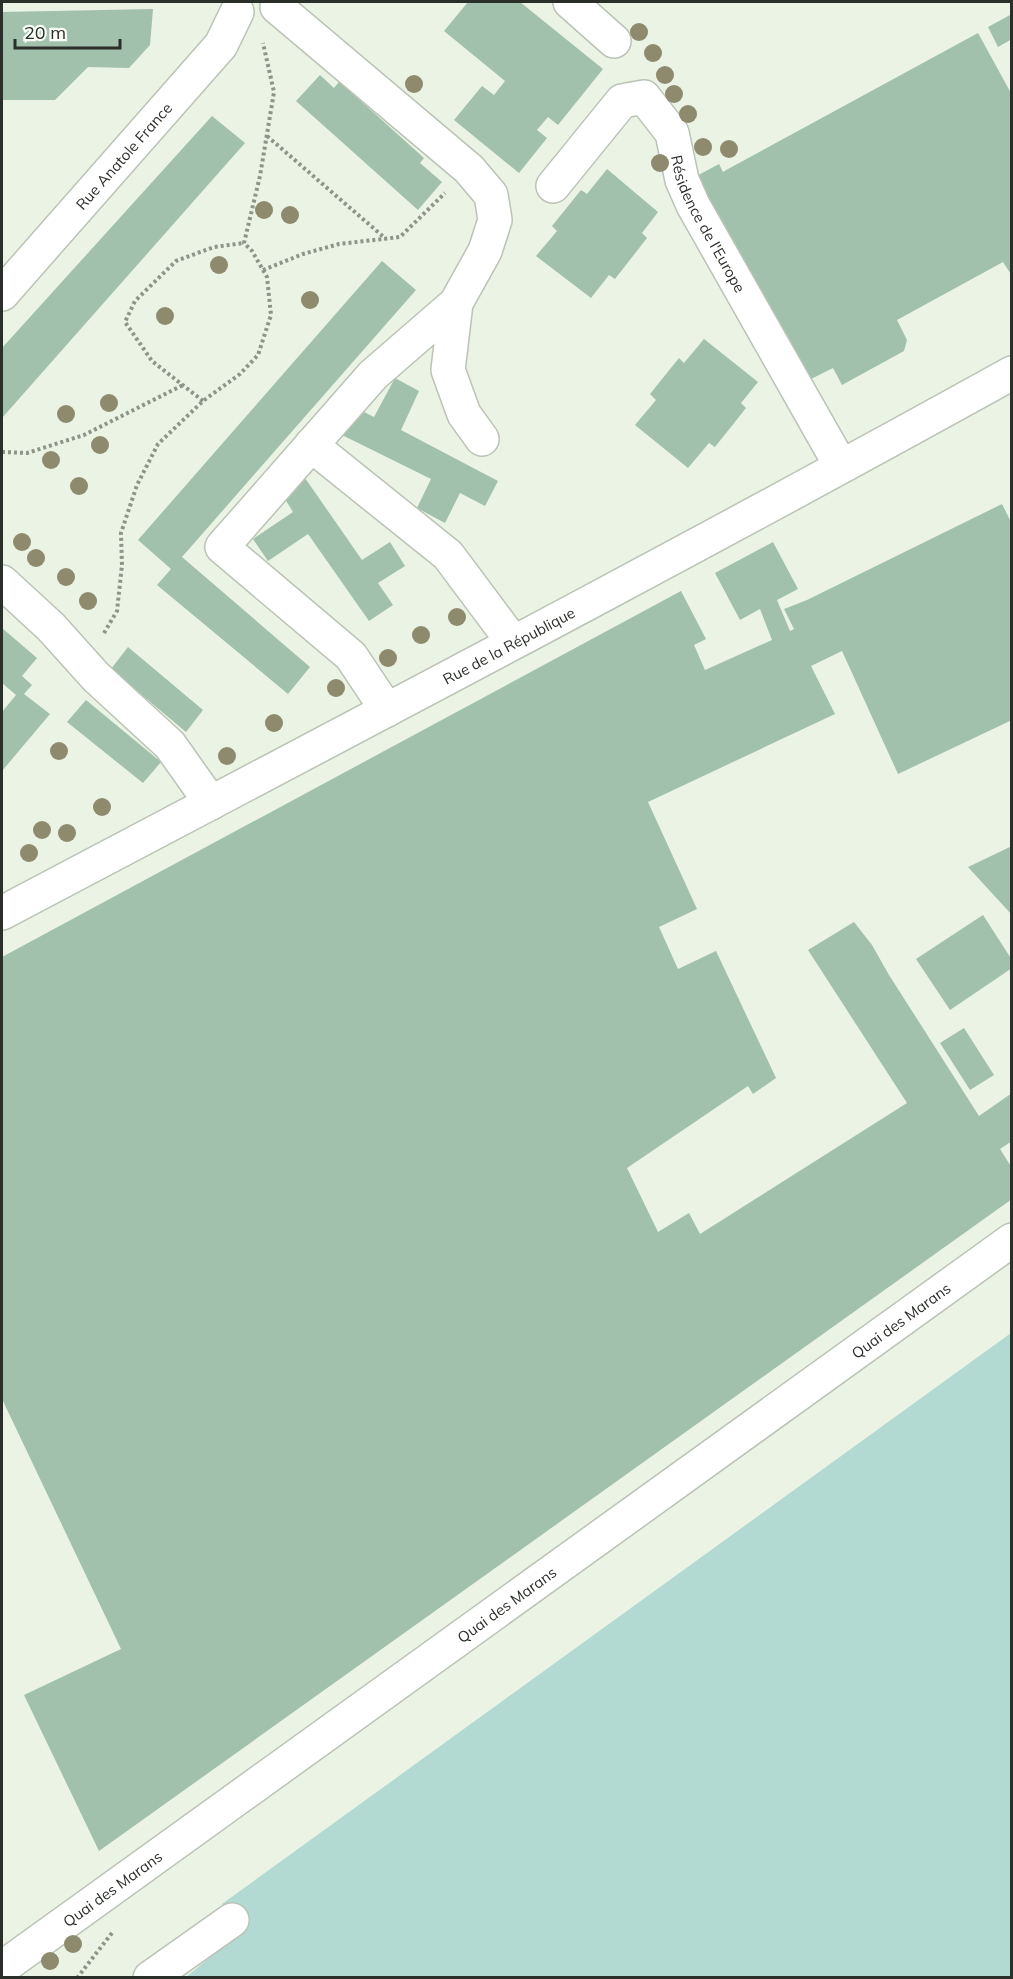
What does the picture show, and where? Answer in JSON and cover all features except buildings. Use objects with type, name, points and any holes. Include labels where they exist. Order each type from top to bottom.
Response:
[{"type":"street","points":[[570,2],[614,41]]},
{"type":"street","points":[[256,8],[469,169],[491,195],[495,220],[485,251],[456,303],[373,375],[222,547],[351,656],[387,710]]},
{"type":"street","name":"Rue Anatole France","points":[[2,294],[256,8]]},
{"type":"street","name":"Résidence de l'Europe","points":[[553,186],[622,101],[644,97],[672,133],[682,180],[693,206],[841,466]]},
{"type":"street","points":[[456,303],[448,370],[464,414],[482,439]]},
{"type":"street","name":"Rue de la République","points":[[2,913],[387,710],[1011,372]]},
{"type":"street","points":[[311,445],[448,555],[513,642]]},
{"type":"street","points":[[2,582],[51,627],[96,677],[170,745],[211,803]]},
{"type":"street","name":"Quai des Marans","points":[[2,1968],[1011,1240]]},
{"type":"street","points":[[150,1977],[232,1920]]},
{"type":"path","points":[[244,243],[260,176],[274,92],[256,8]]},
{"type":"path","points":[[267,135],[387,239]]},
{"type":"path","points":[[263,270],[303,254],[339,244],[400,237],[469,169]]},
{"type":"path","points":[[85,665],[117,611],[122,565],[121,533],[137,485],[159,444],[203,401],[240,374],[258,355],[271,315],[267,277],[252,250],[244,243],[214,247],[176,261],[135,301],[125,322],[152,361],[203,401]]},
{"type":"path","points":[[2,452],[27,453],[84,435],[183,385]]},
{"type":"water","points":[[1011,1333],[1011,1977],[185,1978],[239,1933],[222,1904]]}]
